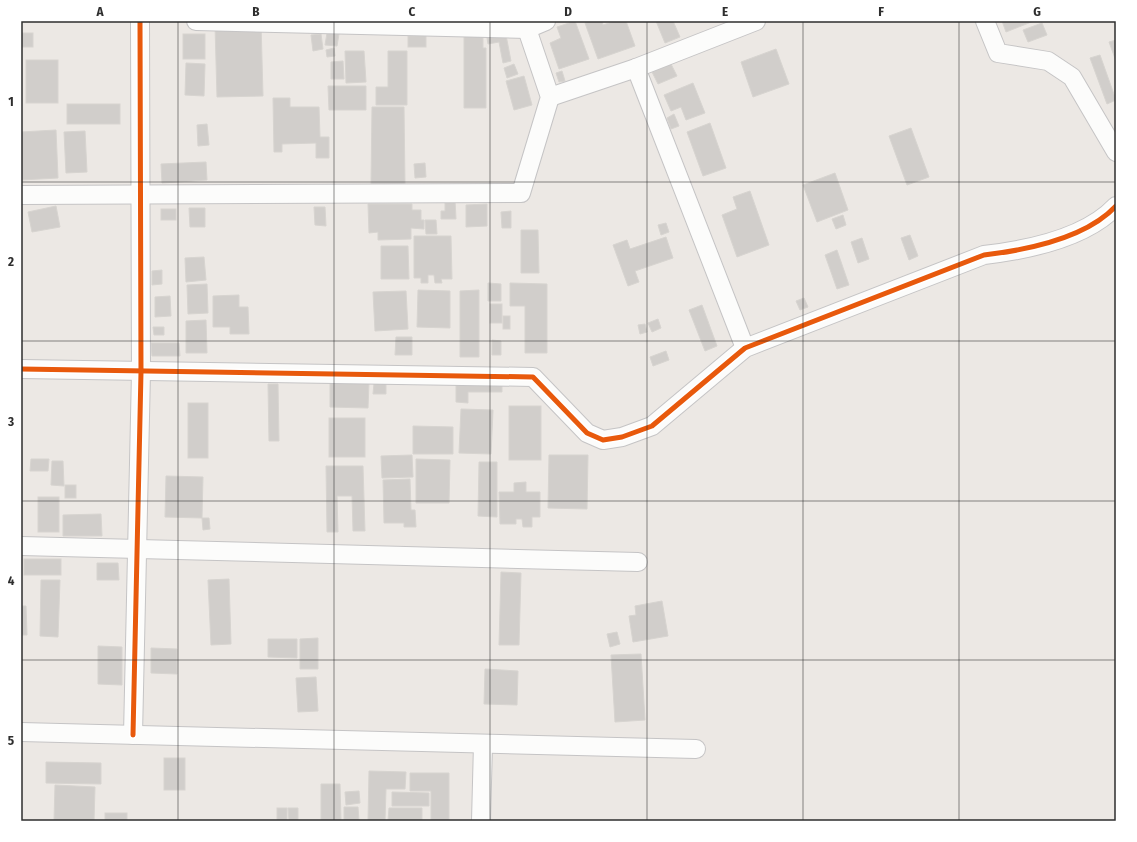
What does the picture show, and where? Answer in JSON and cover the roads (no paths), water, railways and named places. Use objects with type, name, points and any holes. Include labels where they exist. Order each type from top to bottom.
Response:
[{"type":"street","points":[[133,735],[141,372],[140,21]]},
{"type":"street","points":[[196,21],[527,29],[546,21]]},
{"type":"street","points":[[550,97],[636,68],[756,21]]},
{"type":"street","points":[[985,21],[998,53],[1048,61],[1072,77],[1116,152]]},
{"type":"street","points":[[21,195],[140,193],[521,193],[550,97],[527,29]]},
{"type":"street","points":[[636,68],[745,348]]},
{"type":"street","points":[[21,369],[532,377],[587,434],[603,440],[622,437],[652,426],[745,348],[984,255],[1028,247],[1077,233],[1106,217],[1116,206]]},
{"type":"street","points":[[21,546],[638,562]]},
{"type":"street","points":[[21,732],[696,749]]},
{"type":"street","points":[[481,821],[483,744]]}]
